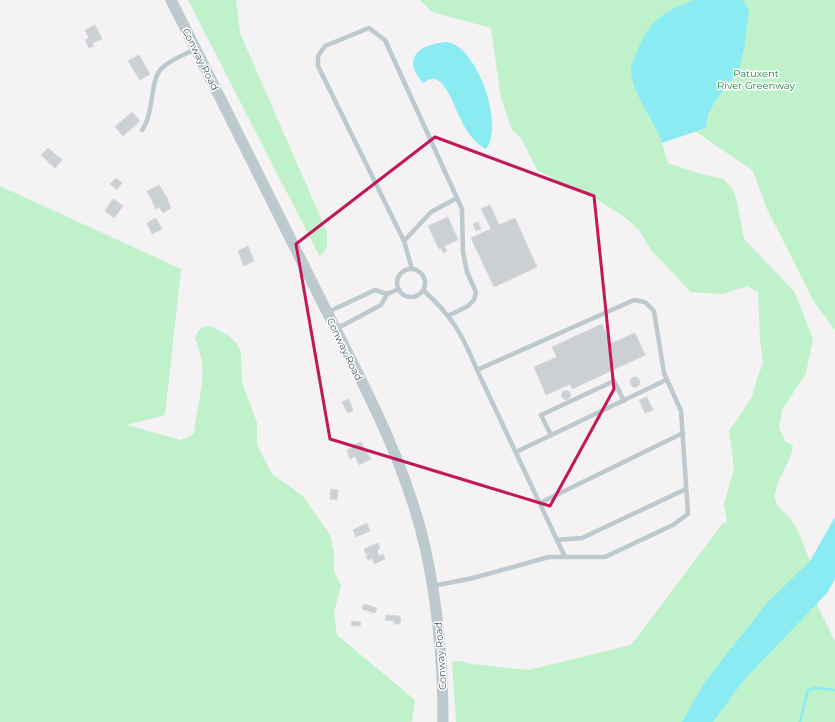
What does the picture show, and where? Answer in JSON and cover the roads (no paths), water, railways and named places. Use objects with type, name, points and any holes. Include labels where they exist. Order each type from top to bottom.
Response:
[{"type":"street","name":"Conway Road","points":[[171,0],[328,312],[397,460],[424,546],[432,586],[439,634],[443,683],[443,722]]},
{"type":"lane","points":[[412,269],[404,241],[318,66],[318,56],[325,46],[369,28],[386,40],[462,209],[463,252],[467,272],[476,292],[474,300],[468,306],[448,316]]},
{"type":"lane","points":[[142,130],[150,114],[158,73],[168,64],[195,49]]},
{"type":"lane","points":[[404,241],[431,212],[457,198]]},
{"type":"lane","points":[[412,269],[421,273],[424,277],[423,290],[417,296],[413,297],[404,295],[397,284],[400,275],[403,272],[412,269]]},
{"type":"lane","points":[[336,329],[381,305],[387,294],[399,289]]},
{"type":"lane","points":[[328,312],[375,290],[387,294]]},
{"type":"lane","points":[[423,290],[443,308],[462,334],[565,557]]},
{"type":"lane","points":[[432,586],[473,578],[549,557],[605,557],[673,525],[688,514],[681,411],[666,380],[654,311],[645,302],[634,300],[478,370]]},
{"type":"lane","points":[[516,452],[666,380]]},
{"type":"lane","points":[[551,435],[541,415],[614,381],[624,401]]},
{"type":"lane","points":[[540,503],[683,433]]},
{"type":"lane","points":[[557,540],[582,538],[686,489]]},
{"type":"water","points":[[693,0],[743,0],[749,10],[744,49],[739,70],[716,100],[708,114],[706,128],[662,143],[636,91],[631,68],[640,43],[651,26],[664,14]]},
{"type":"water","points":[[447,42],[458,47],[468,57],[478,71],[485,88],[490,106],[492,123],[491,138],[486,149],[476,142],[462,123],[448,92],[443,85],[437,80],[433,79],[423,83],[416,74],[413,66],[414,59],[422,49],[438,43]]},
{"type":"water","points":[[835,517],[835,579],[827,593],[744,680],[713,722],[682,722],[704,683],[768,602],[810,561]]},
{"type":"waterway","points":[[800,722],[808,690],[815,688],[835,690]]},
{"type":"park label","name":"Patuxent River Greenway","points":[[756,78]]}]
